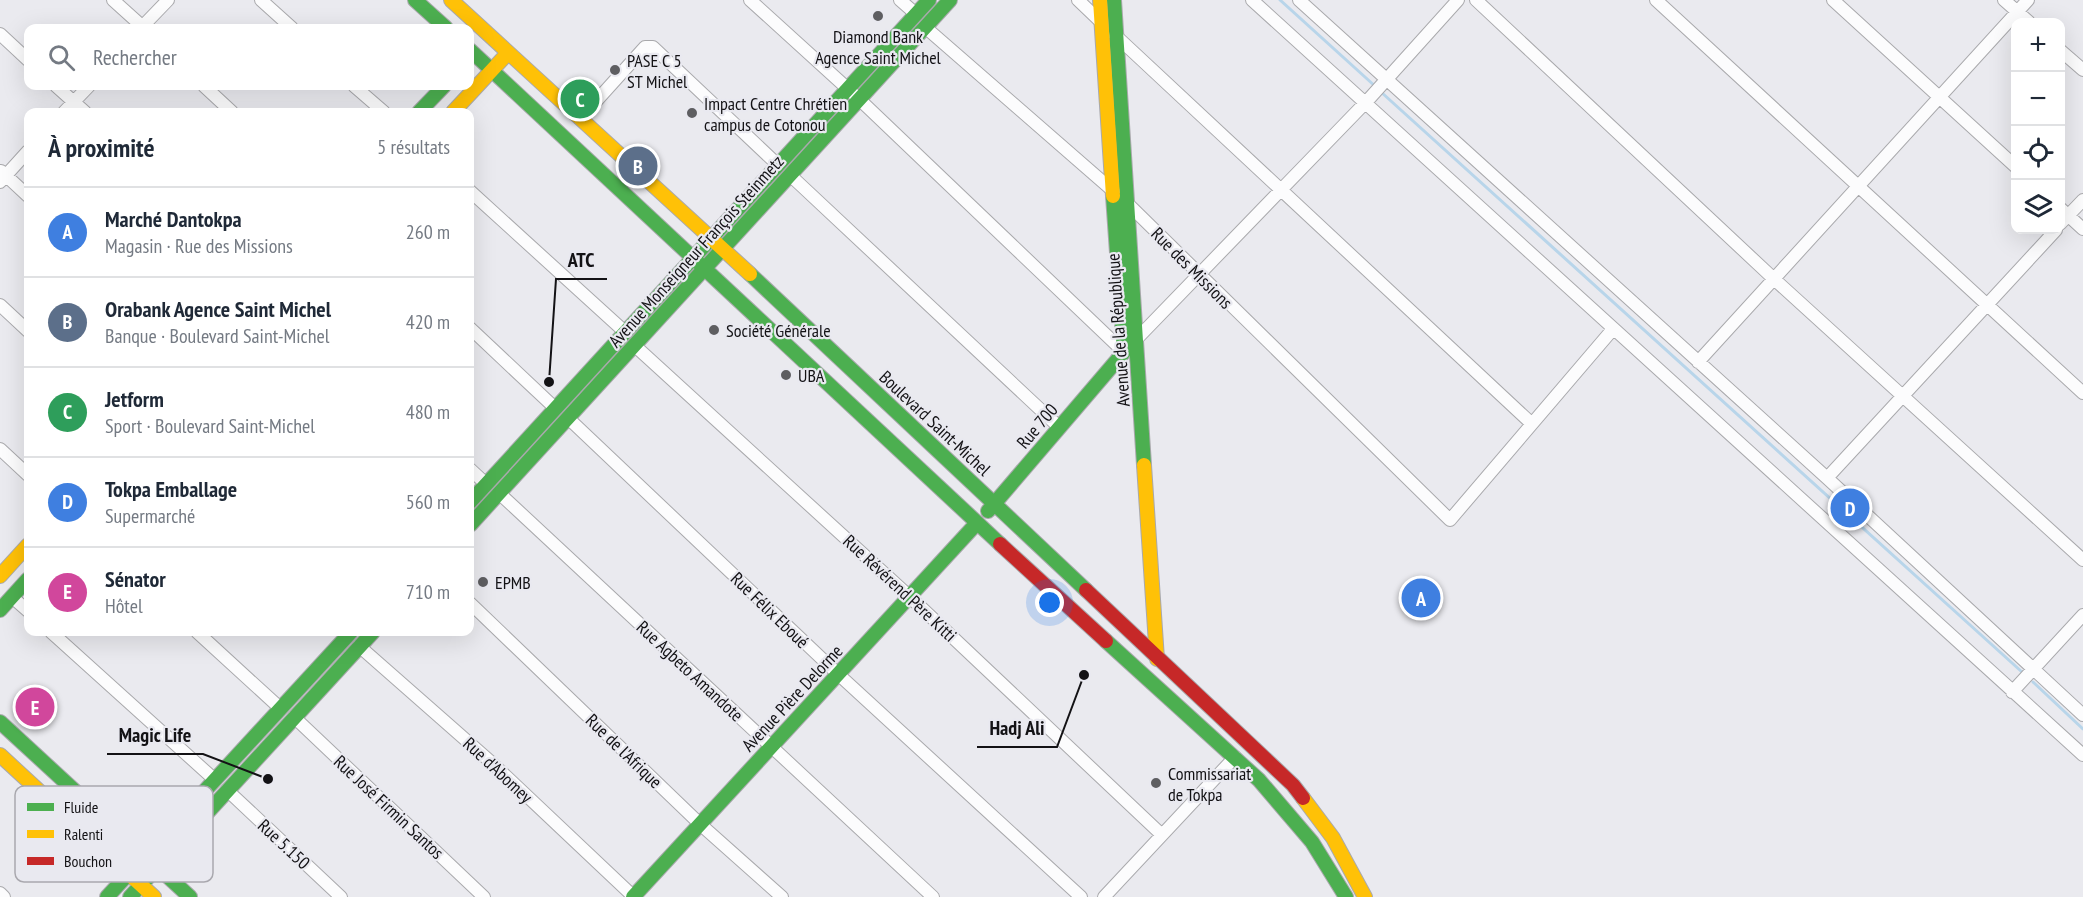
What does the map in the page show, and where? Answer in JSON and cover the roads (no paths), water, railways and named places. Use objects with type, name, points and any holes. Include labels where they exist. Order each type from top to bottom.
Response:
[{"type":"main road","points":[[415,0],[442,24]]},
{"type":"main road","name":"Boulevard Saint-Michel","points":[[451,0],[723,249],[1157,658],[1247,739],[1304,796],[1347,861],[1365,897]]},
{"type":"main road","name":"Avenue Monseigneur François Steinmetz","points":[[474,498],[929,0]]},
{"type":"main road","name":"Avenue Monseigneur François Steinmetz","points":[[474,521],[950,0]]},
{"type":"main road","name":"Avenue de la République","points":[[1100,0],[1124,352]]},
{"type":"main road","name":"Avenue de la République","points":[[1113,0],[1157,658]]},
{"type":"main road","points":[[474,50],[489,36]]},
{"type":"main road","points":[[474,89],[508,53]]},
{"type":"main road","points":[[474,55],[706,267],[977,523],[1259,780],[1312,842],[1346,897]]},
{"type":"main road","points":[[423,108],[440,90]]},
{"type":"main road","points":[[457,108],[473,90]]},
{"type":"main road","name":"Rue 700","points":[[977,523],[1124,352]]},
{"type":"main road","name":"Avenue Pière Delorme","points":[[634,897],[977,523]]},
{"type":"main road","points":[[0,576],[24,549]]},
{"type":"main road","points":[[0,610],[24,584]]},
{"type":"main road","points":[[209,786],[345,636]]},
{"type":"main road","points":[[213,805],[369,636]]},
{"type":"main road","points":[[0,722],[69,786]]},
{"type":"main road","points":[[0,755],[34,786]]},
{"type":"main road","points":[[107,897],[121,882]]},
{"type":"main road","points":[[138,882],[154,897]]},
{"type":"main road","points":[[130,897],[144,882]]},
{"type":"main road","points":[[174,882],[190,897]]},
{"type":"street","points":[[113,0],[139,24]]},
{"type":"street","points":[[147,24],[168,0]]},
{"type":"street","points":[[261,0],[288,24]]},
{"type":"street","points":[[750,0],[859,99],[1124,352],[1367,101],[1458,0]]},
{"type":"street","points":[[900,0],[916,14]]},
{"type":"street","points":[[1078,0],[1531,423],[1613,330]]},
{"type":"street","points":[[1252,0],[1367,101],[1613,330],[2083,755]]},
{"type":"street","points":[[1299,0],[1384,82],[1827,478],[2083,715]]},
{"type":"street","points":[[1476,0],[1774,279],[2083,560]]},
{"type":"street","points":[[1656,0],[1988,303],[2083,393]]},
{"type":"street","points":[[1833,0],[2011,163]]},
{"type":"street","points":[[2004,0],[2024,18]]},
{"type":"street","points":[[1698,362],[2028,0]]},
{"type":"street","name":"Rue des Missions","points":[[926,27],[1127,203],[1199,276],[1450,519],[1531,423]]},
{"type":"street","points":[[0,34],[24,56]]},
{"type":"street","points":[[580,119],[645,47],[653,47],[778,165]]},
{"type":"street","points":[[2065,54],[2083,70]]},
{"type":"street","points":[[60,90],[81,108]]},
{"type":"street","points":[[68,108],[85,90]]},
{"type":"street","points":[[208,90],[228,108]]},
{"type":"street","points":[[359,90],[379,108]]},
{"type":"street","points":[[24,155],[2,176],[24,193]]},
{"type":"street","points":[[790,175],[1059,427]]},
{"type":"street","points":[[474,195],[625,333]]},
{"type":"street","points":[[2065,214],[2083,200]]},
{"type":"street","points":[[2065,217],[2083,229]]},
{"type":"street","points":[[1827,478],[2052,234]]},
{"type":"street","points":[[0,305],[24,327]]},
{"type":"street","points":[[474,332],[555,408]]},
{"type":"street","name":"Rue Révérend Père Kitti","points":[[634,345],[910,597],[1162,835]]},
{"type":"street","name":"Rue Félix Eboué","points":[[568,418],[838,674],[1081,897]]},
{"type":"street","points":[[0,449],[24,472]]},
{"type":"street","points":[[474,473],[486,484]]},
{"type":"street","name":"Rue Agbeto Amandote","points":[[499,493],[933,897]]},
{"type":"street","points":[[12,597],[24,608]]},
{"type":"street","name":"Rue de l'Afrique","points":[[474,607],[700,824],[782,897]]},
{"type":"street","points":[[2012,692],[2083,615]]},
{"type":"street","points":[[55,636],[214,780]]},
{"type":"street","points":[[201,636],[280,708]]},
{"type":"street","name":"Rue d'Abomey","points":[[359,646],[492,763],[634,897]]},
{"type":"street","name":"Rue José Firmin Santos","points":[[294,717],[484,897]]},
{"type":"street","points":[[1104,897],[1235,757]]},
{"type":"street","name":"Rue 5.150","points":[[227,790],[341,897]]},
{"type":"street","points":[[0,893],[4,897]]},
{"type":"waterway","points":[[1280,0],[1376,87]]},
{"type":"waterway","points":[[1381,92],[2022,672]]},
{"type":"waterway","points":[[2033,682],[2083,729]]},
{"type":"place","name":"Diamond Bank Agence Saint Michel","points":[[878,16]]},
{"type":"place","name":"PASE C 5 ST Michel","points":[[615,70]]},
{"type":"place","name":"Jetform","points":[[580,99]]},
{"type":"place","name":"Impact Centre Chrétien campus de Cotonou","points":[[692,113]]},
{"type":"place","name":"Orabank Agence Saint Michel","points":[[638,166]]},
{"type":"place","name":"Société Générale","points":[[714,330]]},
{"type":"place","name":"UBA","points":[[786,375]]},
{"type":"place","name":"ATC","points":[[549,382]]},
{"type":"place","name":"Tokpa Emballage","points":[[1850,508]]},
{"type":"place","name":"EPMB","points":[[483,582]]},
{"type":"place","name":"Marché Dantokpa","points":[[1421,598]]},
{"type":"place","name":"Hadj Ali","points":[[1084,675]]},
{"type":"place","name":"Sénator","points":[[35,707]]},
{"type":"place","name":"Magic Life","points":[[268,779]]},
{"type":"place","name":"Commissariat de Tokpa","points":[[1156,783]]}]
